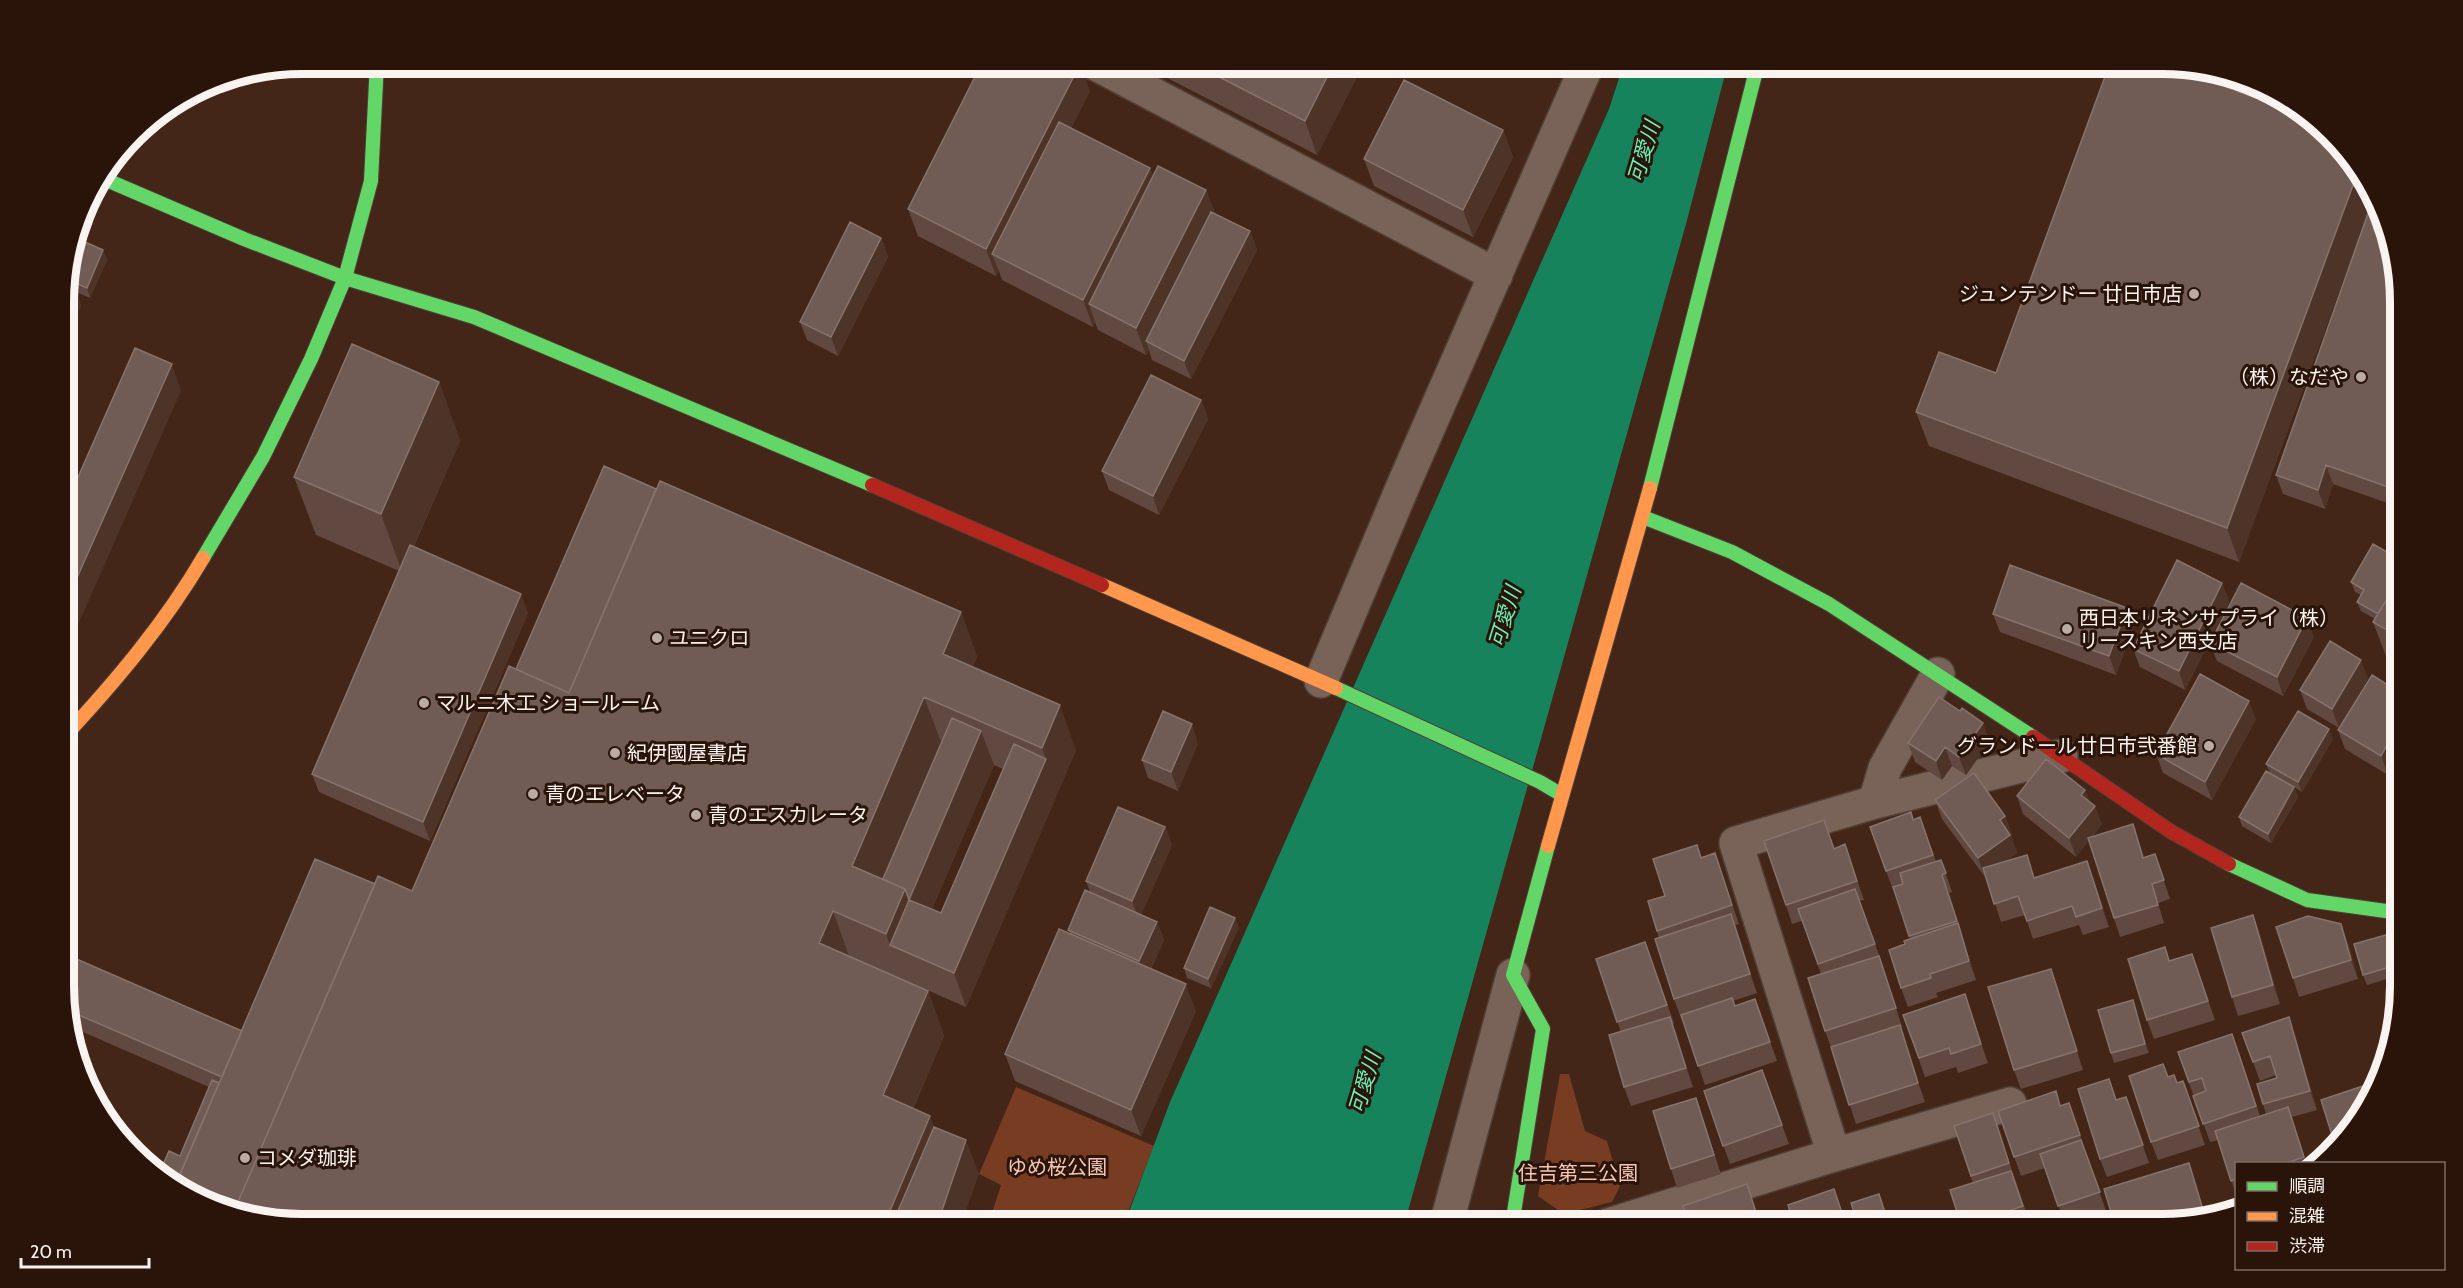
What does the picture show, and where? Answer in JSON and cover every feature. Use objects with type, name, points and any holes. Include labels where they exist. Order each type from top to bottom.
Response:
[{"type":"street","points":[[74,726],[99,699],[180,598],[263,457],[311,359],[345,278],[371,181],[376,74]]},
{"type":"street","points":[[1115,74],[1496,275]]},
{"type":"street","points":[[1333,686],[1411,468],[1583,74]]},
{"type":"street","points":[[1449,1214],[1562,795],[1643,517],[1755,74]]},
{"type":"street","points":[[108,181],[243,239],[345,278],[474,317],[836,469],[1333,686],[1540,782],[1562,795]]},
{"type":"street","points":[[1643,517],[1732,552],[1829,604],[1938,674],[2170,831],[2242,872],[2307,900],[2390,912]]},
{"type":"street","points":[[1875,802],[1885,768],[1938,674]]},
{"type":"street","points":[[1834,1155],[1736,843],[1875,802],[2061,756]]},
{"type":"street","points":[[1513,975],[1544,1029],[1514,1214]]},
{"type":"street","points":[[1644,1214],[2010,1104]]},
{"type":"green space","name":"住吉第三公園","points":[[1560,1074],[1569,1074],[1585,1131],[1607,1141],[1620,1186],[1612,1202],[1564,1214],[1538,1196]]},
{"type":"green space","name":"ゆめ桜公園","points":[[1016,1087],[1154,1146],[1128,1212],[1121,1210],[1119,1214],[992,1214],[1001,1185],[979,1174]]},
{"type":"water","name":"可愛川","points":[[1620,74],[1725,74],[1686,224],[1407,1214],[1119,1214],[1121,1209],[1129,1212],[1170,1102],[1609,109]]},
{"type":"building","points":[[976,74],[1075,74],[986,249],[908,209]]},
{"type":"building","points":[[1213,74],[1328,74],[1305,121]]},
{"type":"building","name":"ジュンテンドー 廿日市店","points":[[2106,74],[2191,75],[2280,107],[2323,140],[2355,181],[2227,528],[1916,412],[1939,352],[1996,373]]},
{"type":"building","points":[[2200,77],[2220,81],[2225,83],[2224,86]]},
{"type":"building","points":[[1404,80],[1503,130],[1463,210],[1364,159]]},
{"type":"building","points":[[2238,87],[2254,93],[2253,97],[2236,91]]},
{"type":"building","points":[[2260,96],[2279,106],[2259,99]]},
{"type":"building","points":[[1059,122],[1150,168],[1083,300],[992,254]]},
{"type":"building","points":[[1158,166],[1206,190],[1136,328],[1089,304]]},
{"type":"building","name":"（株）なだや","points":[[2370,209],[2382,243],[2388,272],[2390,488],[2326,465],[2318,490],[2276,475]]},
{"type":"building","points":[[1211,212],[1250,231],[1184,361],[1146,341]]},
{"type":"building","points":[[850,222],[881,238],[831,337],[800,322]]},
{"type":"building","points":[[82,241],[103,250],[87,288],[74,283]]},
{"type":"building","points":[[352,344],[439,382],[381,514],[294,477]]},
{"type":"building","points":[[135,348],[172,364],[74,584],[74,486]]},
{"type":"building","points":[[1151,375],[1201,400],[1153,496],[1102,471]]},
{"type":"building","points":[[604,466],[656,489],[569,693],[516,669]]},
{"type":"building","points":[[660,481],[961,612],[943,654],[1060,705],[1042,748],[924,697],[852,866],[905,889],[886,934],[833,911],[819,943],[928,991],[883,1095],[930,1116],[889,1214],[287,1214],[237,1205],[378,876],[412,891],[509,666],[569,693]]},
{"type":"building","points":[[2373,544],[2390,554],[2390,594],[2378,614],[2357,602],[2364,590],[2351,582]]},
{"type":"building","name":"マルニ木工 ショールーム","points":[[410,545],[521,594],[423,822],[312,774]]},
{"type":"building","points":[[2177,560],[2222,583],[2179,671],[2133,649]]},
{"type":"building","name":"西日本リネンサプライ（株） リースキン西支店","points":[[2010,565],[2127,608],[2109,656],[1993,614]]},
{"type":"building","points":[[2241,583],[2307,618],[2277,677],[2210,643]]},
{"type":"building","points":[[2390,594],[2390,632],[2373,622]]},
{"type":"building","points":[[2330,641],[2361,660],[2332,709],[2300,690]]},
{"type":"building","name":"グランドール廿日市弐番館","points":[[2200,674],[2249,701],[2205,782],[2156,754]]},
{"type":"building","points":[[2372,675],[2390,686],[2390,749],[2386,747],[2381,756],[2338,730]]},
{"type":"building","points":[[1939,697],[1960,711],[1962,708],[1983,723],[1959,757],[1945,747],[1936,761],[1908,743]]},
{"type":"building","points":[[1163,711],[1192,724],[1171,772],[1142,760]]},
{"type":"building","points":[[2298,711],[2329,729],[2298,782],[2266,764]]},
{"type":"building","points":[[952,718],[981,731],[909,900],[905,889],[883,879]]},
{"type":"building","points":[[1014,744],[1046,759],[954,973],[890,945],[909,900],[941,913]]},
{"type":"building","points":[[2046,759],[2085,790],[2081,795],[2095,806],[2069,838],[2017,796]]},
{"type":"building","points":[[2266,771],[2294,787],[2268,834],[2239,817]]},
{"type":"building","points":[[1974,773],[2005,816],[2000,820],[2010,835],[1978,858],[1935,800]]},
{"type":"building","points":[[1118,807],[1165,827],[1132,901],[1086,881]]},
{"type":"building","points":[[1911,812],[1913,820],[1920,817],[1933,855],[1886,871],[1870,827]]},
{"type":"building","points":[[1824,820],[1834,849],[1845,844],[1857,881],[1786,905],[1764,841]]},
{"type":"building","points":[[2133,824],[2143,858],[2155,854],[2164,880],[2152,884],[2158,905],[2114,918],[2088,838]]},
{"type":"building","points":[[1697,845],[1701,858],[1715,853],[1732,905],[1657,931],[1648,901],[1665,896],[1653,859]]},
{"type":"building","points":[[2027,855],[2034,878],[2087,861],[2102,908],[2076,917],[2072,906],[2027,921],[2018,896],[1994,904],[1983,868]]},
{"type":"building","points":[[315,859],[375,884],[237,1205],[214,1197],[179,1178]]},
{"type":"building","points":[[1941,860],[1946,873],[1942,875],[1957,921],[1909,936],[1893,887],[1903,884],[1900,873]]},
{"type":"building","points":[[1855,889],[1875,944],[1818,964],[1798,909]]},
{"type":"building","points":[[1085,890],[1157,922],[1139,961],[1068,930]]},
{"type":"building","points":[[1210,907],[1235,918],[1208,979],[1184,968]]},
{"type":"building","points":[[1731,914],[1750,974],[1674,999],[1655,939]]},
{"type":"building","points":[[2253,915],[2273,985],[2232,997],[2211,928]]},
{"type":"building","points":[[2308,916],[2341,924],[2351,960],[2293,978],[2276,927]]},
{"type":"building","points":[[1958,923],[1969,961],[1930,974],[1931,978],[1901,988],[1889,950],[1905,944],[1904,941]]},
{"type":"building","points":[[1059,929],[1186,984],[1131,1110],[1005,1054]]},
{"type":"building","points":[[2390,934],[2390,967],[2363,975],[2354,944]]},
{"type":"building","points":[[1645,942],[1667,1005],[1617,1022],[1596,959]]},
{"type":"building","points":[[2165,947],[2169,961],[2192,954],[2208,1001],[2147,1020],[2128,959]]},
{"type":"building","points":[[1879,956],[1896,1008],[1825,1031],[1808,978]]},
{"type":"building","points":[[74,958],[242,1031],[222,1077],[75,1013]]},
{"type":"building","points":[[2051,969],[2077,1051],[2014,1070],[1988,987]]},
{"type":"building","points":[[1965,994],[1981,1044],[1951,1054],[1949,1048],[1919,1058],[1903,1015]]},
{"type":"building","points":[[1732,998],[1735,1006],[1755,999],[1770,1042],[1698,1066],[1681,1015]]},
{"type":"building","points":[[2133,1000],[2145,1044],[2111,1053],[2098,1010]]},
{"type":"building","points":[[1670,1017],[1686,1068],[1624,1087],[1609,1035]]},
{"type":"building","points":[[2289,1017],[2310,1091],[2263,1104],[2257,1084],[2277,1078],[2270,1056],[2253,1062],[2242,1033]]},
{"type":"building","points":[[1900,1025],[1918,1083],[1849,1105],[1831,1047]]},
{"type":"building","points":[[2232,1034],[2256,1106],[2203,1124],[2193,1096],[2206,1091],[2202,1078],[2189,1082],[2178,1052]]},
{"type":"building","points":[[2163,1064],[2168,1077],[2174,1075],[2177,1083],[2183,1081],[2199,1126],[2151,1142],[2129,1076]]},
{"type":"building","points":[[1762,1070],[1782,1125],[1723,1146],[1704,1091]]},
{"type":"building","points":[[2109,1079],[2116,1100],[2126,1097],[2143,1145],[2100,1159],[2078,1089]]},
{"type":"building","points":[[212,1080],[219,1083],[179,1176],[162,1166],[169,1151],[180,1156]]},
{"type":"building","points":[[2367,1085],[2351,1113],[2333,1137],[2321,1100]]},
{"type":"building","points":[[2056,1091],[2060,1106],[2069,1103],[2080,1135],[2014,1157],[1998,1111]]},
{"type":"building","points":[[1696,1098],[1714,1155],[1671,1169],[1653,1111]]},
{"type":"building","points":[[2288,1107],[2304,1157],[2290,1162],[2235,1162],[2235,1179],[2231,1181],[2215,1131]]},
{"type":"building","points":[[1993,1113],[2009,1163],[1971,1176],[1954,1126]]},
{"type":"building","points":[[934,1127],[966,1140],[941,1214],[897,1214]]},
{"type":"building","points":[[2081,1140],[2100,1192],[2058,1206],[2040,1154]]},
{"type":"building","points":[[2189,1163],[2203,1211],[2176,1214],[2112,1214],[2104,1189]]},
{"type":"building","points":[[2011,1171],[2023,1206],[1999,1214],[1958,1214],[1950,1190]]},
{"type":"building","points":[[1747,1184],[1757,1214],[1686,1214],[1683,1206]]},
{"type":"building","points":[[1834,1189],[1842,1214],[1791,1214],[1788,1205]]},
{"type":"building","points":[[1879,1194],[1885,1214],[1854,1214],[1851,1203]]},
{"type":"traffic: fast","points":[[203,558],[263,457],[311,359],[345,278],[371,181],[376,74]]},
{"type":"traffic: fast","points":[[1650,488],[1755,74]]},
{"type":"traffic: fast","points":[[108,181],[244,239],[345,278],[474,317],[872,485]]},
{"type":"traffic: fast","points":[[1643,517],[1732,552],[1829,604],[2033,737]]},
{"type":"traffic: fast","points":[[1336,688],[1540,782],[1562,795]]},
{"type":"traffic: fast","points":[[1514,1214],[1543,1029],[1513,975],[1548,846]]},
{"type":"traffic: fast","points":[[2229,864],[2307,900],[2390,912]]},
{"type":"traffic: slow","points":[[1548,846],[1650,488]]},
{"type":"traffic: slow","points":[[74,726],[138,651],[172,606],[203,558]]},
{"type":"traffic: slow","points":[[1102,585],[1336,688]]},
{"type":"traffic: jam","points":[[872,485],[1102,585]]},
{"type":"traffic: jam","points":[[2033,737],[2170,831],[2229,864]]},
{"type":"place","name":"ジュンテンドー 廿日市店","points":[[2194,294]]},
{"type":"place","name":"（株）なだや","points":[[2361,377]]},
{"type":"place","name":"西日本リネンサプライ（株） リースキン西支店","points":[[2067,629]]},
{"type":"place","name":"ユニクロ","points":[[657,638]]},
{"type":"place","name":"マルニ木工 ショールーム","points":[[424,703]]},
{"type":"place","name":"グランドール廿日市弐番館","points":[[2209,746]]},
{"type":"place","name":"紀伊國屋書店","points":[[615,753]]},
{"type":"place","name":"青のエレベータ","points":[[533,794]]},
{"type":"place","name":"青のエスカレータ","points":[[696,815]]},
{"type":"place","name":"コメダ珈琲","points":[[245,1158]]}]
